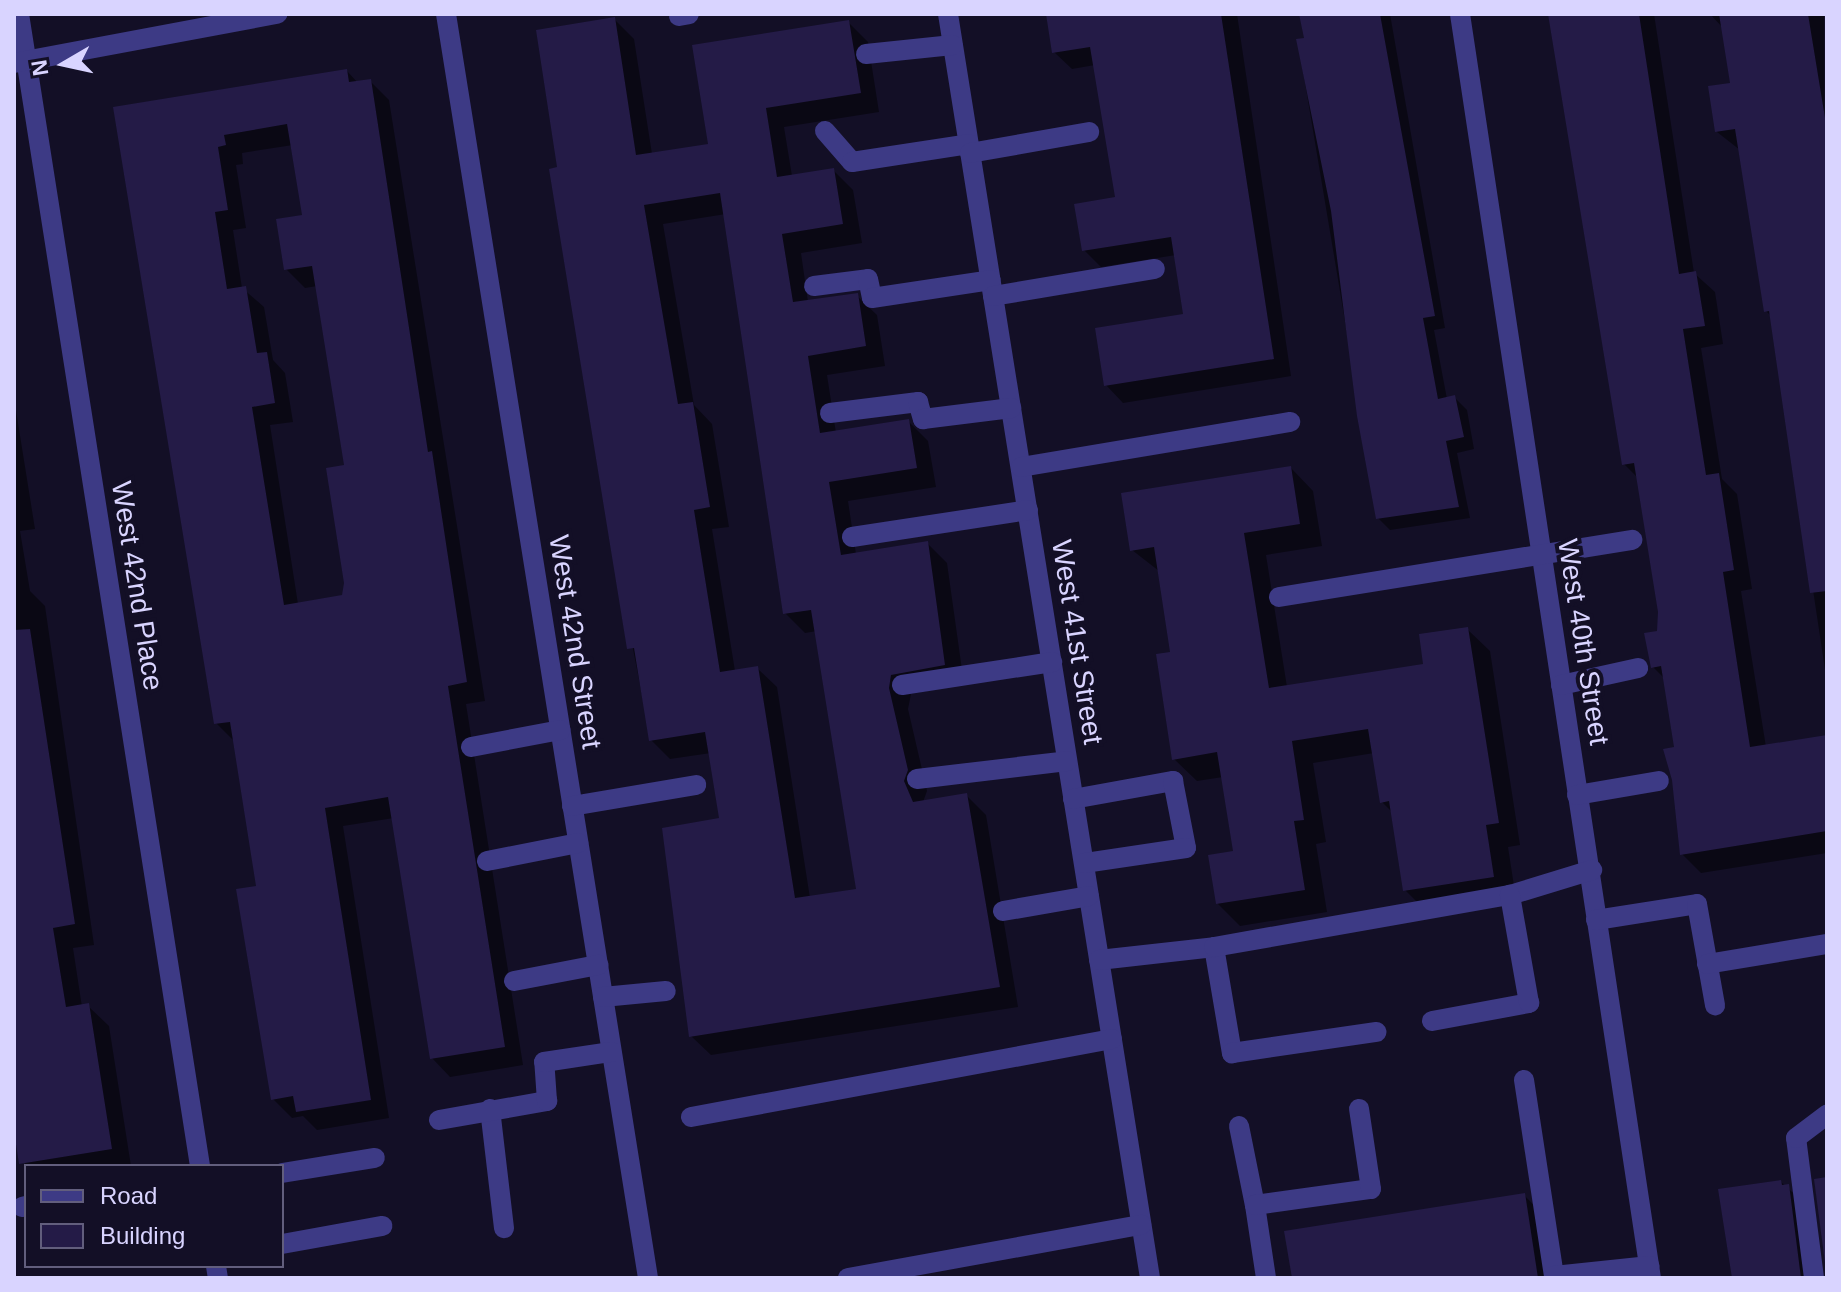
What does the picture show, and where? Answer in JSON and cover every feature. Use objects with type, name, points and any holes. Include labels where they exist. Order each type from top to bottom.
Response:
[{"type":"street","name":"West 42nd Place","points":[[19,14],[20,62],[200,1164]]},
{"type":"street","points":[[20,62],[277,14]]},
{"type":"street","name":"West 42nd Street","points":[[446,14],[648,1278]]},
{"type":"street","name":"West 41st Street","points":[[948,14],[1150,1278]]},
{"type":"street","name":"West 40th Street","points":[[1460,14],[1577,795],[1592,870],[1596,920],[1650,1272]]},
{"type":"street","points":[[866,54],[953,45]]},
{"type":"street","points":[[825,131],[852,162],[1089,132]]},
{"type":"street","points":[[814,286],[868,279],[872,298],[1155,269]]},
{"type":"street","points":[[830,413],[918,402],[923,419],[1011,408]]},
{"type":"street","points":[[1021,467],[1290,422]]},
{"type":"street","points":[[852,537],[1028,510]]},
{"type":"street","points":[[1279,597],[1632,540]]},
{"type":"street","points":[[902,685],[1052,662]]},
{"type":"street","points":[[1561,685],[1638,668]]},
{"type":"street","points":[[471,747],[560,730]]},
{"type":"street","points":[[917,779],[1067,761]]},
{"type":"street","points":[[1073,799],[1173,781],[1186,848],[1084,863]]},
{"type":"street","points":[[1577,795],[1659,781]]},
{"type":"street","points":[[572,806],[696,785]]},
{"type":"street","points":[[487,861],[578,843]]},
{"type":"street","points":[[1099,960],[1214,947],[1510,895],[1592,870]]},
{"type":"street","points":[[1432,1021],[1529,1003],[1510,895]]},
{"type":"street","points":[[1003,911],[1089,896]]},
{"type":"street","points":[[1596,920],[1697,904],[1715,1005]]},
{"type":"street","points":[[1707,964],[1827,944]]},
{"type":"street","points":[[1214,947],[1232,1053],[1376,1032]]},
{"type":"street","points":[[514,981],[598,965]]},
{"type":"street","points":[[603,997],[666,991]]},
{"type":"street","points":[[691,1117],[1112,1039]]},
{"type":"street","points":[[439,1120],[547,1101],[544,1062],[611,1052]]},
{"type":"street","points":[[1524,1080],[1554,1277],[1650,1272]]},
{"type":"street","points":[[490,1109],[504,1228]]},
{"type":"street","points":[[1255,1205],[1371,1189],[1359,1109]]},
{"type":"street","points":[[1814,1278],[1796,1138],[1827,1115]]},
{"type":"street","points":[[1239,1126],[1266,1278]]},
{"type":"street","points":[[284,1173],[375,1158]]},
{"type":"street","points":[[848,1278],[1141,1225]]},
{"type":"street","points":[[284,1244],[382,1226]]},
{"type":"building","points":[[1046,14],[1221,14],[1274,359],[1104,386],[1095,328],[1183,314],[1171,237],[1082,251],[1074,204],[1115,197],[1090,47],[1052,53]]},
{"type":"building","points":[[1299,14],[1380,14],[1435,316],[1423,318],[1438,399],[1455,395],[1464,437],[1446,441],[1459,507],[1376,519],[1357,416],[1331,211],[1296,39],[1304,38]]},
{"type":"building","points":[[1548,14],[1639,14],[1679,274],[1696,271],[1705,326],[1683,329],[1706,475],[1719,473],[1734,570],[1723,572],[1750,747],[1827,735],[1827,831],[1680,855],[1672,780],[1663,749],[1674,747],[1661,666],[1651,668],[1644,633],[1657,631],[1658,612],[1634,463],[1622,465]]},
{"type":"building","points":[[1719,14],[1808,14],[1827,130],[1827,591],[1810,593],[1769,311],[1764,312],[1735,129],[1715,132],[1708,86],[1730,83]]},
{"type":"building","points":[[615,17],[636,155],[708,144],[692,45],[849,20],[861,93],[766,108],[777,177],[834,168],[843,224],[782,234],[793,302],[858,293],[866,346],[808,356],[820,433],[909,419],[917,468],[829,482],[841,555],[928,541],[945,665],[891,675],[889,688],[908,770],[904,781],[913,802],[967,793],[1000,987],[689,1037],[662,828],[719,818],[705,732],[649,741],[634,648],[627,649],[549,169],[557,167],[536,30]],"holes":[[[720,193],[783,614],[811,610],[856,889],[795,898],[758,666],[720,672],[694,510],[710,507],[693,402],[678,404],[644,205]]]},
{"type":"building","points":[[347,69],[349,82],[371,79],[467,682],[448,686],[505,1047],[430,1059],[388,797],[325,808],[371,1100],[296,1112],[293,1096],[271,1100],[236,889],[256,886],[230,722],[214,724],[113,107]],"holes":[[[287,124],[302,215],[276,219],[284,270],[312,266],[344,465],[326,468],[344,583],[342,595],[284,605],[252,407],[275,403],[267,352],[257,353],[246,286],[227,289],[215,212],[228,210],[218,147],[226,145],[224,135]]]},
{"type":"building","points":[[1291,466],[1300,524],[1244,533],[1269,688],[1423,664],[1419,634],[1468,627],[1499,823],[1486,825],[1494,877],[1403,891],[1389,801],[1380,803],[1368,729],[1292,741],[1304,820],[1294,821],[1305,890],[1216,904],[1208,855],[1233,851],[1217,752],[1172,760],[1156,654],[1170,652],[1154,547],[1130,551],[1121,493]]},
{"type":"building","points":[[30,629],[75,924],[53,928],[66,1007],[89,1003],[112,1149],[19,1164],[14,1131],[14,630]]},
{"type":"building","points":[[1827,1177],[1827,1278],[1814,1179]]},
{"type":"building","points":[[1781,1180],[1782,1185],[1789,1184],[1801,1278],[1732,1278],[1718,1189]]},
{"type":"building","points":[[1525,1193],[1538,1278],[1292,1278],[1284,1231]]}]
